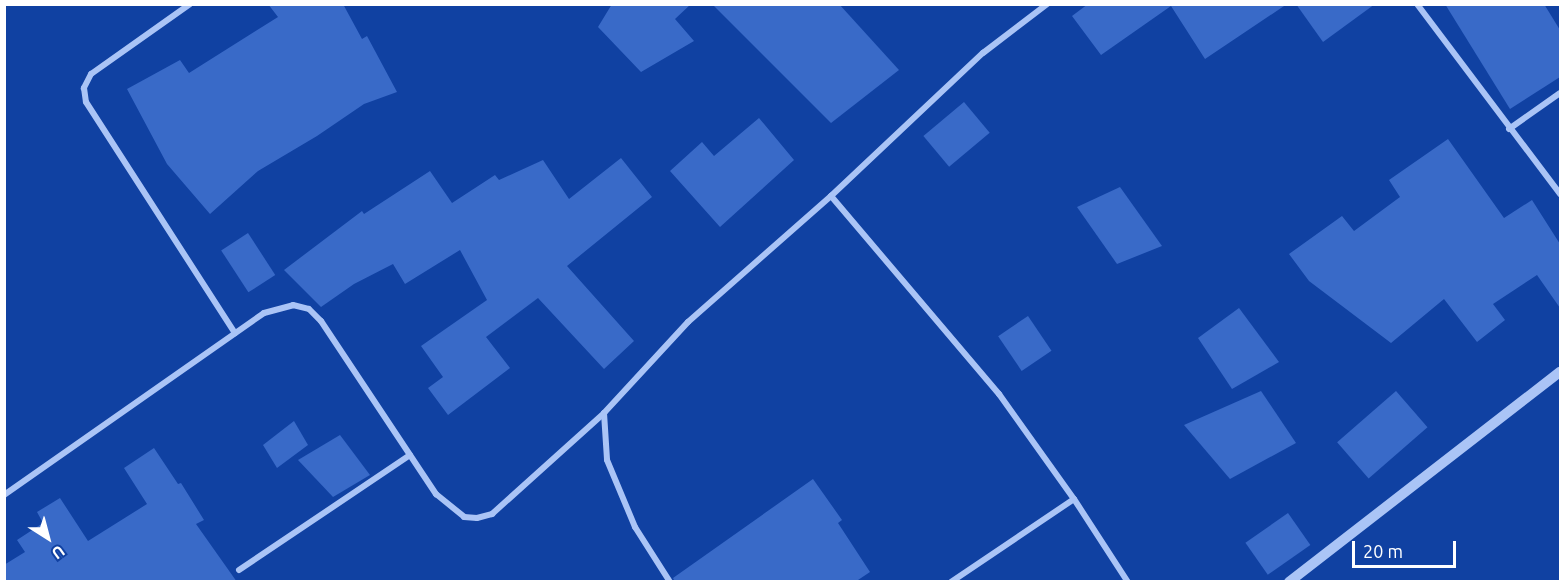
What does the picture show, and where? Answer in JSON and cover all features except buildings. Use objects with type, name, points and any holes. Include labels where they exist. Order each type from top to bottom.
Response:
[{"type":"street","points":[[190,4],[91,74],[84,88],[86,102],[235,333]]},
{"type":"street","points":[[4,495],[264,313],[293,304],[309,309],[321,321],[436,494],[464,518],[477,518],[492,514],[604,413],[688,322],[831,196],[983,53],[1047,4]]},
{"type":"street","points":[[1417,4],[1560,194]]},
{"type":"street","points":[[1509,129],[1560,93]]},
{"type":"street","points":[[831,196],[999,394],[1074,499],[1128,582]]},
{"type":"street","points":[[1289,582],[1560,372]]},
{"type":"street","points":[[604,413],[607,460],[635,527],[670,582]]},
{"type":"street","points":[[239,570],[410,455]]},
{"type":"street","points":[[951,582],[1074,499]]}]
